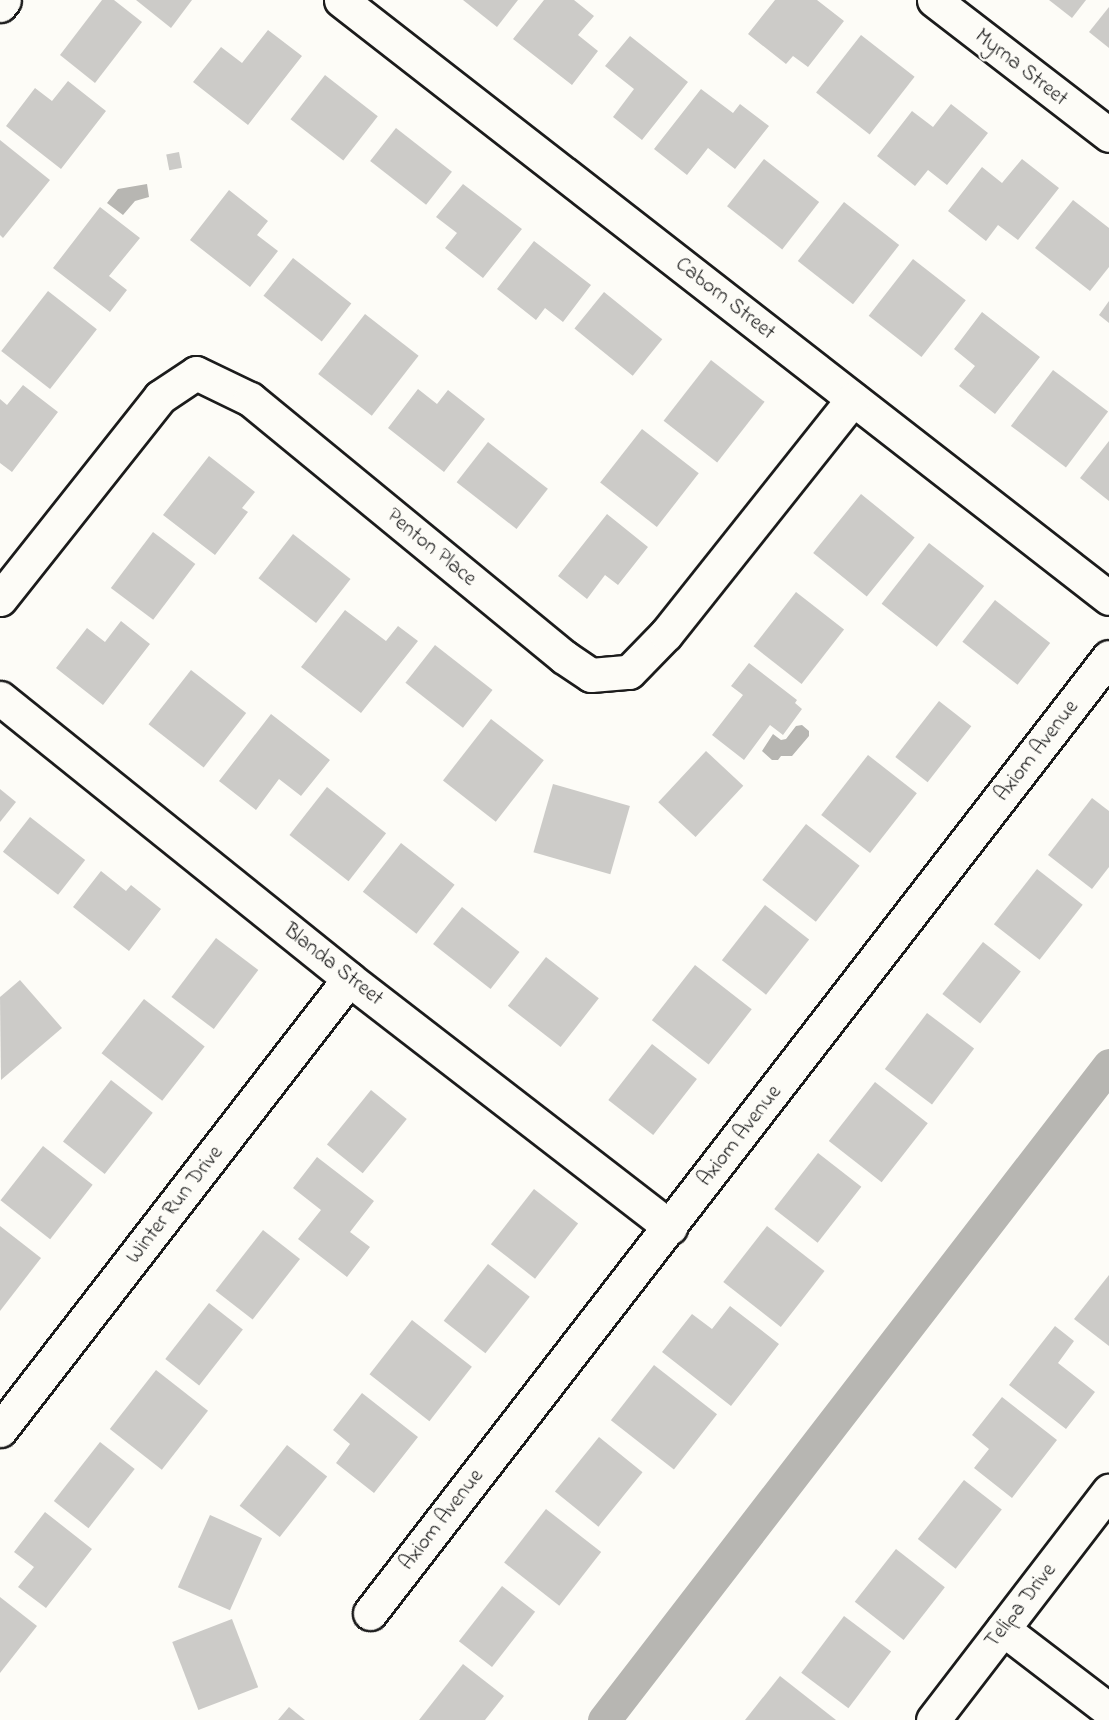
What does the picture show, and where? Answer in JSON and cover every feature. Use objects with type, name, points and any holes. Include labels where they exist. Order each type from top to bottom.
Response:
[{"type":"street","points":[[0,5],[4,0]]},
{"type":"street","name":"Caborn Street","points":[[341,0],[1109,598]]},
{"type":"street","name":"Myrna Street","points":[[934,0],[1109,135]]},
{"type":"street","name":"Penton Place","points":[[0,599],[160,397],[196,373],[249,399],[564,657],[591,675],[629,672],[666,634],[853,399]]},
{"type":"street","name":"Axiom Avenue","points":[[370,1613],[1109,657]]},
{"type":"street","name":"Blanda Street","points":[[0,698],[349,979],[670,1227]]},
{"type":"street","name":"Winter Run Drive","points":[[0,1430],[349,979]]},
{"type":"street","name":"Telipa Drive","points":[[933,1720],[1109,1491]]},
{"type":"street","points":[[1003,1629],[1109,1710]]},
{"type":"shaded area","points":[[147,184],[149,197],[135,201],[123,215],[107,203],[118,189]]},
{"type":"shaded area","points":[[802,725],[809,731],[809,736],[792,756],[781,756],[778,760],[772,760],[762,751],[773,734],[781,740],[786,739],[796,726]]},
{"type":"building","points":[[102,0],[114,0],[142,22],[95,83],[60,55]]},
{"type":"building","points":[[136,0],[192,0],[171,28]]},
{"type":"building","points":[[463,0],[518,0],[497,27]]},
{"type":"building","points":[[544,0],[574,0],[594,16],[578,35],[598,51],[572,85],[513,39]]},
{"type":"building","points":[[775,0],[817,0],[844,21],[808,67],[793,56],[786,64],[748,34]]},
{"type":"building","points":[[1049,0],[1086,0],[1072,18]]},
{"type":"building","points":[[1109,7],[1109,48],[1089,32]]},
{"type":"building","points":[[268,30],[302,56],[248,125],[193,82],[221,47],[242,63]]},
{"type":"building","points":[[861,35],[915,77],[870,134],[816,93]]},
{"type":"building","points":[[630,36],[688,82],[642,140],[613,117],[634,89],[605,66]]},
{"type":"building","points":[[325,75],[378,116],[343,160],[291,119]]},
{"type":"building","points":[[68,81],[106,111],[61,169],[6,126],[35,88],[52,101]]},
{"type":"building","points":[[701,89],[733,113],[740,104],[769,126],[735,169],[708,148],[687,175],[654,149]]},
{"type":"building","points":[[951,104],[988,133],[947,185],[928,170],[915,186],[877,156],[912,111],[933,127]]},
{"type":"building","points":[[396,128],[452,172],[426,205],[370,161]]},
{"type":"building","points":[[0,140],[50,180],[3,238],[0,235]]},
{"type":"building","points":[[179,152],[182,168],[169,170],[166,154]]},
{"type":"building","points":[[764,159],[819,202],[782,249],[727,206]]},
{"type":"building","points":[[1022,159],[1059,188],[1018,240],[998,225],[986,241],[948,211],[982,167],[1002,183]]},
{"type":"building","points":[[463,184],[522,229],[483,278],[445,248],[457,233],[436,217]]},
{"type":"building","points":[[229,190],[268,221],[257,235],[278,251],[250,287],[190,240]]},
{"type":"building","points":[[1073,200],[1109,228],[1109,267],[1090,291],[1035,248]]},
{"type":"building","points":[[844,202],[899,245],[853,304],[798,261]]},
{"type":"building","points":[[100,207],[140,238],[109,276],[127,290],[110,312],[53,268]]},
{"type":"building","points":[[534,241],[591,285],[563,322],[545,308],[536,320],[497,289]]},
{"type":"building","points":[[293,258],[351,304],[322,341],[263,296]]},
{"type":"building","points":[[913,259],[966,300],[921,357],[869,316]]},
{"type":"building","points":[[48,291],[97,329],[50,389],[1,351]]},
{"type":"building","points":[[604,292],[662,339],[633,376],[574,329]]},
{"type":"building","points":[[1109,301],[1109,323],[1099,315]]},
{"type":"building","points":[[982,312],[1040,357],[995,414],[959,386],[975,366],[954,349]]},
{"type":"building","points":[[365,314],[419,356],[372,416],[318,374]]},
{"type":"building","points":[[711,360],[765,402],[717,463],[664,421]]},
{"type":"building","points":[[1053,370],[1108,412],[1066,467],[1011,426]]},
{"type":"building","points":[[23,385],[58,412],[12,472],[0,463],[0,399],[7,405]]},
{"type":"building","points":[[418,389],[437,404],[448,390],[485,419],[444,472],[388,428]]},
{"type":"building","points":[[642,429],[699,473],[657,527],[600,483]]},
{"type":"building","points":[[1109,441],[1109,501],[1080,478]]},
{"type":"building","points":[[488,442],[548,489],[516,529],[457,482]]},
{"type":"building","points":[[209,456],[255,492],[242,508],[248,512],[215,555],[163,515]]},
{"type":"building","points":[[861,494],[915,537],[867,596],[813,553]]},
{"type":"building","points":[[607,514],[648,547],[618,585],[605,575],[587,599],[558,576]]},
{"type":"building","points":[[153,532],[195,564],[153,620],[111,588]]},
{"type":"building","points":[[293,534],[351,579],[316,623],[259,578]]},
{"type":"building","points":[[929,543],[984,586],[937,647],[882,604]]},
{"type":"building","points":[[796,592],[844,630],[802,684],[754,646]]},
{"type":"building","points":[[995,600],[1050,643],[1018,685],[962,642]]},
{"type":"building","points":[[345,610],[386,641],[398,626],[418,641],[361,713],[301,667]]},
{"type":"building","points":[[121,621],[150,644],[103,705],[56,668],[87,628],[105,642]]},
{"type":"building","points":[[435,645],[493,690],[463,728],[405,683]]},
{"type":"building","points":[[749,663],[797,700],[795,703],[802,709],[783,735],[770,725],[744,760],[712,735],[743,695],[731,686]]},
{"type":"building","points":[[191,670],[246,713],[204,767],[149,724]]},
{"type":"building","points":[[939,701],[971,726],[928,782],[895,757]]},
{"type":"building","points":[[271,714],[330,760],[301,796],[279,779],[256,810],[219,781]]},
{"type":"building","points":[[491,719],[544,760],[496,822],[443,780]]},
{"type":"building","points":[[706,751],[743,786],[696,837],[658,802]]},
{"type":"building","points":[[868,755],[917,793],[870,853],[821,815]]},
{"type":"building","points":[[553,784],[630,806],[610,874],[533,852]]},
{"type":"building","points":[[327,787],[386,833],[349,881],[289,835]]},
{"type":"building","points":[[0,789],[16,802],[0,822]]},
{"type":"building","points":[[1092,798],[1109,811],[1109,867],[1092,889],[1048,855]]},
{"type":"building","points":[[30,817],[85,860],[58,895],[3,852]]},
{"type":"building","points":[[806,824],[860,866],[816,922],[762,880]]},
{"type":"building","points":[[401,843],[455,885],[416,934],[363,892]]},
{"type":"building","points":[[1037,869],[1083,905],[1040,960],[994,924]]},
{"type":"building","points":[[101,871],[126,891],[131,885],[161,909],[129,951],[73,907]]},
{"type":"building","points":[[765,905],[809,939],[766,995],[722,960]]},
{"type":"building","points":[[462,907],[520,952],[491,989],[433,944]]},
{"type":"building","points":[[216,938],[258,970],[214,1029],[171,997]]},
{"type":"building","points":[[983,942],[1021,972],[980,1024],[942,994]]},
{"type":"building","points":[[546,957],[599,998],[561,1047],[508,1006]]},
{"type":"building","points":[[695,965],[752,1009],[709,1064],[652,1020]]},
{"type":"building","points":[[20,980],[62,1028],[1,1080],[0,997]]},
{"type":"building","points":[[144,999],[205,1046],[162,1101],[102,1053]]},
{"type":"building","points":[[927,1013],[974,1049],[932,1104],[885,1069]]},
{"type":"building","points":[[652,1044],[697,1079],[653,1135],[608,1100]]},
{"type":"building","points":[[111,1080],[153,1113],[105,1174],[63,1141]]},
{"type":"building","points":[[875,1082],[928,1123],[882,1182],[829,1141]]},
{"type":"building","points":[[371,1090],[407,1119],[363,1173],[327,1144]]},
{"type":"building","points":[[43,1146],[93,1185],[50,1239],[1,1200]]},
{"type":"building","points":[[818,1153],[861,1187],[818,1243],[774,1209]]},
{"type":"building","points":[[317,1157],[374,1201],[350,1232],[370,1247],[347,1277],[298,1239],[321,1210],[293,1188]]},
{"type":"building","points":[[534,1189],[578,1223],[535,1279],[491,1244]]},
{"type":"building","points":[[0,1226],[41,1258],[0,1311]]},
{"type":"building","points":[[767,1226],[825,1271],[781,1327],[723,1282]]},
{"type":"building","points":[[263,1230],[300,1259],[253,1320],[216,1291]]},
{"type":"building","points":[[488,1264],[530,1297],[485,1353],[444,1321]]},
{"type":"building","points":[[1109,1275],[1109,1346],[1074,1319]]},
{"type":"building","points":[[209,1303],[243,1329],[199,1385],[165,1359]]},
{"type":"building","points":[[730,1306],[779,1344],[731,1406],[662,1352],[692,1314],[712,1329]]},
{"type":"building","points":[[412,1320],[472,1367],[429,1421],[370,1374]]},
{"type":"building","points":[[1055,1326],[1074,1341],[1058,1363],[1095,1392],[1066,1429],[1009,1385]]},
{"type":"building","points":[[654,1365],[717,1414],[674,1469],[611,1420]]},
{"type":"building","points":[[156,1370],[208,1411],[162,1470],[110,1429]]},
{"type":"building","points":[[362,1393],[418,1437],[374,1493],[336,1463],[350,1444],[333,1430]]},
{"type":"building","points":[[1002,1397],[1057,1440],[1012,1498],[974,1468],[989,1449],[972,1435]]},
{"type":"building","points":[[599,1437],[643,1472],[598,1527],[555,1491]]},
{"type":"building","points":[[100,1442],[135,1469],[88,1528],[54,1501]]},
{"type":"building","points":[[287,1445],[327,1476],[280,1537],[240,1506]]},
{"type":"building","points":[[964,1480],[1002,1510],[956,1569],[918,1539]]},
{"type":"building","points":[[546,1509],[601,1552],[559,1606],[504,1563]]},
{"type":"building","points":[[45,1512],[92,1549],[46,1608],[18,1587],[34,1567],[14,1552]]},
{"type":"building","points":[[210,1515],[262,1538],[230,1610],[178,1587]]},
{"type":"building","points":[[896,1549],[945,1587],[904,1640],[855,1602]]},
{"type":"building","points":[[502,1586],[535,1612],[492,1667],[459,1641]]},
{"type":"building","points":[[0,1597],[37,1626],[0,1673]]},
{"type":"building","points":[[844,1616],[891,1652],[848,1708],[801,1673]]},
{"type":"building","points":[[232,1619],[258,1687],[198,1710],[172,1642]]},
{"type":"building","points":[[463,1664],[504,1696],[485,1720],[419,1720]]},
{"type":"building","points":[[780,1676],[836,1720],[745,1720]]},
{"type":"building","points":[[289,1707],[305,1720],[278,1720]]},
{"type":"waterway","points":[[604,1720],[1109,1065]]}]
